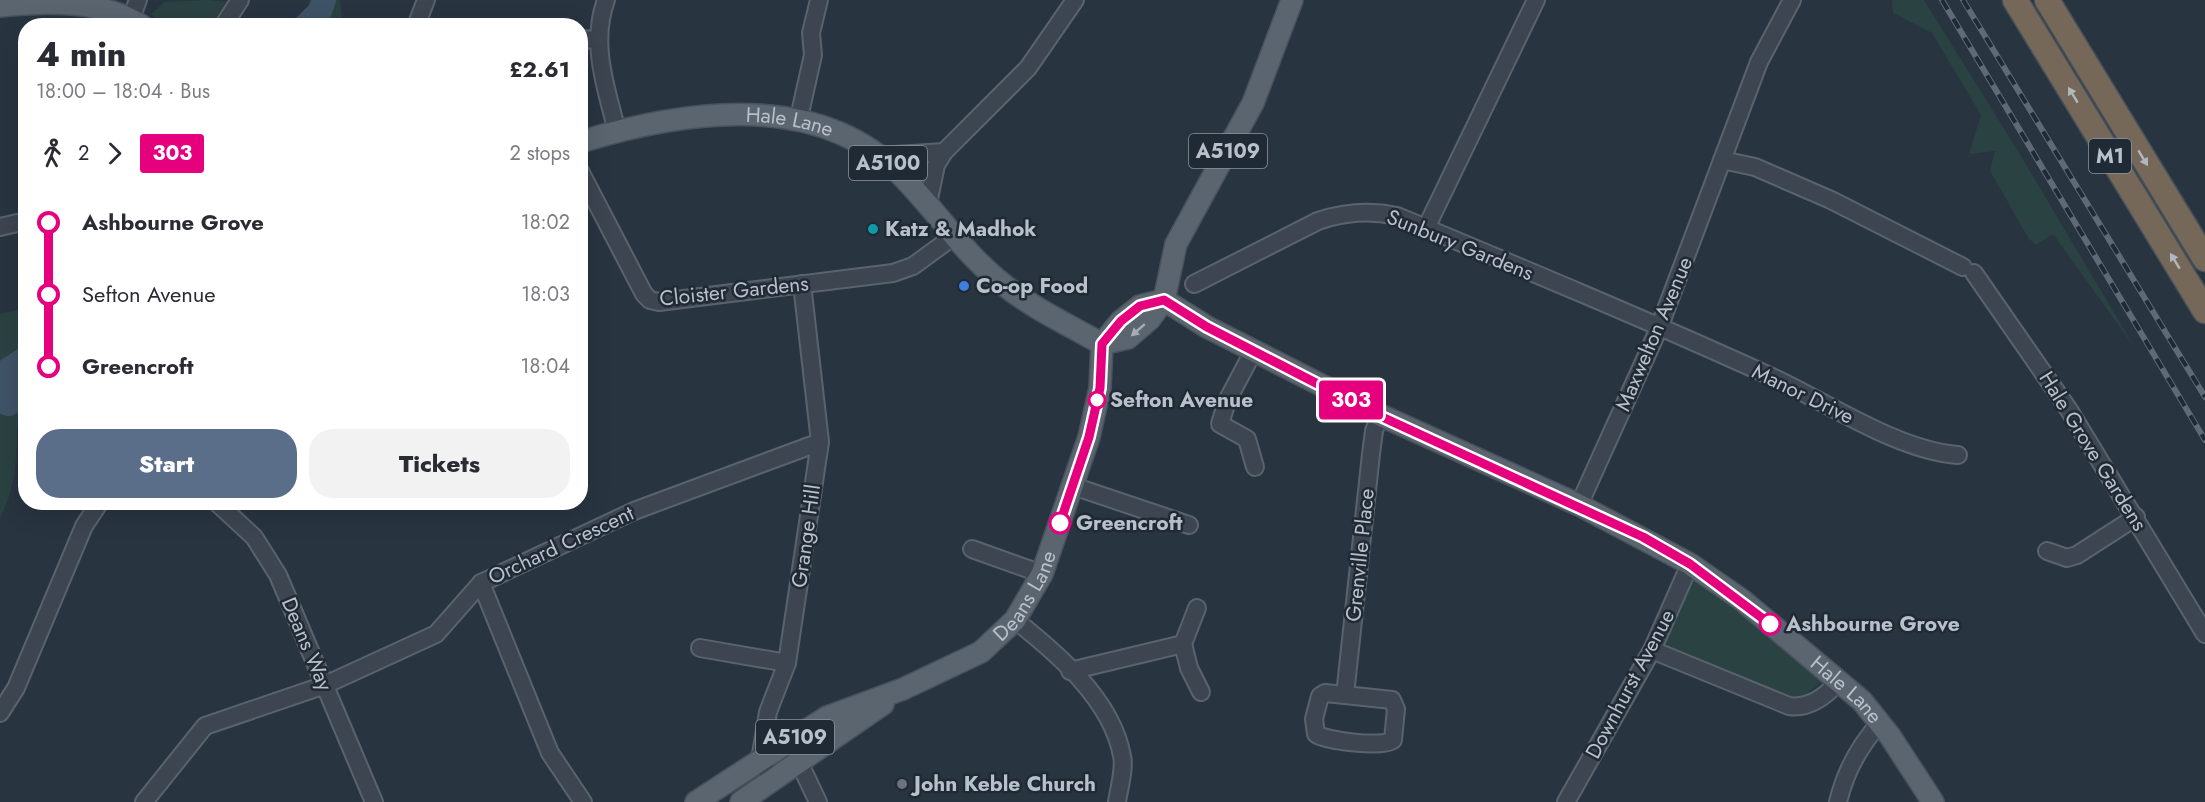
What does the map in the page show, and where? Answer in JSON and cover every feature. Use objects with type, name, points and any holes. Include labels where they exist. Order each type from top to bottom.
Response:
[{"type":"highway","name":"M1","points":[[2015,0],[2205,311]]},
{"type":"highway","name":"M1","points":[[2047,0],[2205,259]]},
{"type":"main road","points":[[0,6],[51,0],[90,1],[137,14]]},
{"type":"main road","name":"A5109","points":[[1164,300],[1176,244],[1253,103],[1292,0]]},
{"type":"main road","name":"Hale Lane","points":[[588,140],[617,131],[709,115],[763,116],[798,122],[858,142],[879,156],[928,204],[954,236],[1005,286],[1102,344]]},
{"type":"main road","name":"Hale Lane","points":[[1164,300],[1207,327],[1380,416],[1579,505],[1690,564],[1742,600],[1839,681],[1880,723],[1933,802]]},
{"type":"main road","points":[[1102,344],[1121,321],[1140,306],[1164,300]]},
{"type":"main road","name":"Deans Lane","points":[[696,802],[827,717],[903,689],[981,652],[1015,620],[1042,574],[1073,486],[1100,388],[1102,344]]},
{"type":"main road","name":"Deans Lane","points":[[741,802],[800,764],[903,689]]},
{"type":"street","points":[[228,18],[240,0]]},
{"type":"street","points":[[419,18],[426,0]]},
{"type":"street","points":[[606,0],[601,14],[600,62],[617,131]]},
{"type":"street","points":[[798,122],[813,55],[811,33],[819,0]]},
{"type":"street","points":[[928,204],[936,165],[944,152],[1028,68],[1075,0]]},
{"type":"street","points":[[1426,228],[1536,0]]},
{"type":"street","name":"Maxwelton Avenue","points":[[1579,505],[1659,328],[1759,62],[1792,0]]},
{"type":"street","points":[[588,39],[599,40]]},
{"type":"street","points":[[879,156],[944,152]]},
{"type":"street","name":"Hale Grove Gardens","points":[[1722,160],[1755,167],[1820,195],[1969,270],[2069,410],[2205,634]]},
{"type":"street","name":"Cloister Gardens","points":[[588,186],[644,294],[650,300],[659,302],[893,273],[914,266],[954,236]]},
{"type":"street","name":"Sunbury Gardens","points":[[1194,284],[1318,221],[1340,213],[1378,212],[1426,228],[1659,328]]},
{"type":"street","points":[[0,226],[18,223]]},
{"type":"street","name":"Grange Hill","points":[[760,760],[768,712],[787,663],[820,442],[802,284]]},
{"type":"street","name":"Manor Drive","points":[[1659,328],[1800,390],[1870,426],[1939,454],[1953,455]]},
{"type":"street","points":[[1254,350],[1227,401],[1220,424],[1247,439],[1255,467]]},
{"type":"street","name":"Grenville Place","points":[[1345,695],[1371,454],[1374,431],[1380,416]]},
{"type":"street","name":"Orchard Crescent","points":[[144,802],[205,726],[325,685],[436,634],[481,583],[634,511],[820,442]]},
{"type":"street","points":[[1073,486],[1189,525]]},
{"type":"street","points":[[0,713],[15,688],[84,526],[95,510]]},
{"type":"street","name":"Deans Way","points":[[225,510],[254,537],[265,552],[325,685],[374,802]]},
{"type":"street","points":[[2047,551],[2067,558],[2077,555],[2136,518]]},
{"type":"street","points":[[972,549],[1042,574]]},
{"type":"street","name":"Downhurst Avenue","points":[[1566,802],[1652,650],[1690,564]]},
{"type":"street","points":[[481,583],[550,753],[583,802]]},
{"type":"street","points":[[1197,608],[1183,644],[1190,668],[1201,692]]},
{"type":"street","points":[[1015,620],[1048,646],[1102,704],[1123,757],[1117,802]]},
{"type":"street","points":[[1070,671],[1183,644]]},
{"type":"street","points":[[700,648],[787,663]]},
{"type":"street","points":[[1652,650],[1789,706],[1809,705],[1828,694],[1839,681]]},
{"type":"street","points":[[1325,693],[1345,695],[1392,700],[1396,709],[1393,740],[1384,744],[1329,739],[1316,734],[1314,719],[1320,696],[1325,693]]},
{"type":"street","points":[[1838,802],[1845,773],[1869,735],[1880,723]]},
{"type":"street","points":[[760,760],[773,782]]},
{"type":"street","points":[[800,764],[818,802]]},
{"type":"green space","points":[[208,0],[227,2],[215,18],[156,18],[151,14],[165,2]]},
{"type":"green space","points":[[309,0],[340,0],[342,18],[308,17]]},
{"type":"green space","points":[[1892,0],[1924,0],[2018,151],[2135,348],[2053,234],[2036,245],[2029,239],[1990,171],[1995,151],[1969,154],[1981,115],[1932,33],[1893,13]]},
{"type":"green space","points":[[18,310],[16,462],[9,495],[0,517],[0,314]]},
{"type":"green space","points":[[1700,579],[1742,610],[1822,682],[1802,697],[1788,697],[1669,648],[1663,641],[1688,583]]},
{"type":"waterway","points":[[313,18],[320,11],[324,0]]},
{"type":"waterway","points":[[0,401],[9,404],[9,369],[18,363]]},
{"type":"railway","points":[[1942,0],[2205,440]]},
{"type":"railway","points":[[1963,0],[2205,397]]},
{"type":"bus line","name":"303","points":[[1060,523],[1089,437],[1100,388],[1102,344],[1121,321],[1140,306],[1164,300],[1207,327],[1380,416],[1579,505],[1643,537],[1690,564],[1742,600],[1770,624]]},
{"type":"place","name":"Katz & Madhok","points":[[873,229]]},
{"type":"place","name":"Co-op Food","points":[[964,286]]},
{"type":"place","name":"Sefton Avenue","points":[[1097,400]]},
{"type":"place","name":"Greencroft","points":[[1060,523]]},
{"type":"place","name":"Ashbourne Grove","points":[[1770,624]]},
{"type":"place","name":"John Keble Church","points":[[902,784]]}]
